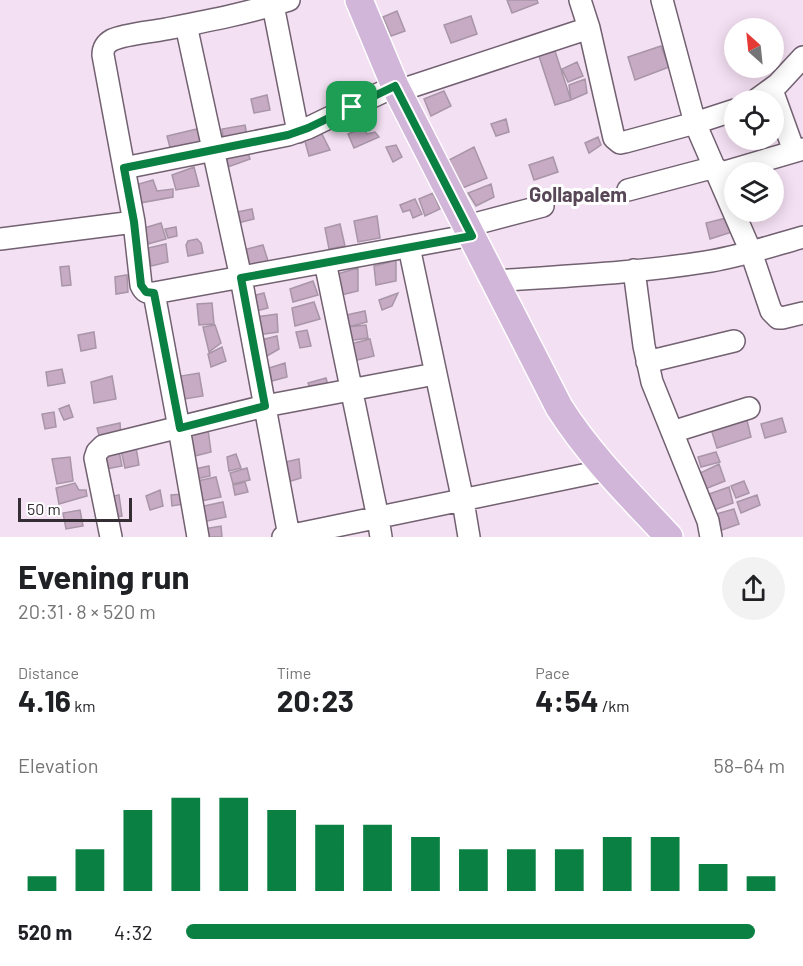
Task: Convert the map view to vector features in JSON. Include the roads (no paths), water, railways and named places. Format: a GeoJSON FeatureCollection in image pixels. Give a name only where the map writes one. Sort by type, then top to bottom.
{"type":"FeatureCollection","features":[{"type":"Feature","properties":{"kind":"main road"},"geometry":{"type":"LineString","coordinates":[[359,0],[397,88],[575,433],[669,537]]}},
{"type":"Feature","properties":{"kind":"street"},"geometry":{"type":"LineString","coordinates":[[580,0],[616,141],[625,142],[724,114]]}},
{"type":"Feature","properties":{"kind":"street"},"geometry":{"type":"LineString","coordinates":[[662,0],[695,123],[752,252],[771,311],[774,316],[783,318],[803,313]]}},
{"type":"Feature","properties":{"kind":"street"},"geometry":{"type":"LineString","coordinates":[[298,132],[281,3],[117,38],[106,44],[103,55],[134,222],[141,285],[146,292],[154,293],[409,247],[469,231],[543,206]]}},
{"type":"Feature","properties":{"kind":"street"},"geometry":{"type":"LineString","coordinates":[[186,25],[241,278],[286,536],[379,528],[463,501],[607,470]]}},
{"type":"Feature","properties":{"kind":"street"},"geometry":{"type":"LineString","coordinates":[[124,168],[298,132],[397,88],[589,28]]}},
{"type":"Feature","properties":{"kind":"street"},"geometry":{"type":"LineString","coordinates":[[769,90],[803,57]]}},
{"type":"Feature","properties":{"kind":"street"},"geometry":{"type":"LineString","coordinates":[[628,190],[799,150],[784,126]]}},
{"type":"Feature","properties":{"kind":"street"},"geometry":{"type":"LineString","coordinates":[[0,239],[134,222]]}},
{"type":"Feature","properties":{"kind":"street"},"geometry":{"type":"LineString","coordinates":[[495,281],[706,262],[803,237]]}},
{"type":"Feature","properties":{"kind":"street"},"geometry":{"type":"LineString","coordinates":[[409,247],[469,537]]}},
{"type":"Feature","properties":{"kind":"street"},"geometry":{"type":"LineString","coordinates":[[325,262],[379,528]]}},
{"type":"Feature","properties":{"kind":"street"},"geometry":{"type":"LineString","coordinates":[[634,270],[644,346],[652,382],[708,521],[711,537]]}},
{"type":"Feature","properties":{"kind":"street"},"geometry":{"type":"LineString","coordinates":[[154,293],[198,537]]}},
{"type":"Feature","properties":{"kind":"street"},"geometry":{"type":"LineString","coordinates":[[647,362],[734,342]]}},
{"type":"Feature","properties":{"kind":"street"},"geometry":{"type":"LineString","coordinates":[[111,537],[95,458],[103,446],[265,406],[435,374]]}},
{"type":"Feature","properties":{"kind":"street"},"geometry":{"type":"LineString","coordinates":[[672,432],[749,408]]}},
{"type":"Feature","properties":{"kind":"district","name":"Gollapalem"},"geometry":{"type":"Point","coordinates":[578,194]}}]}
